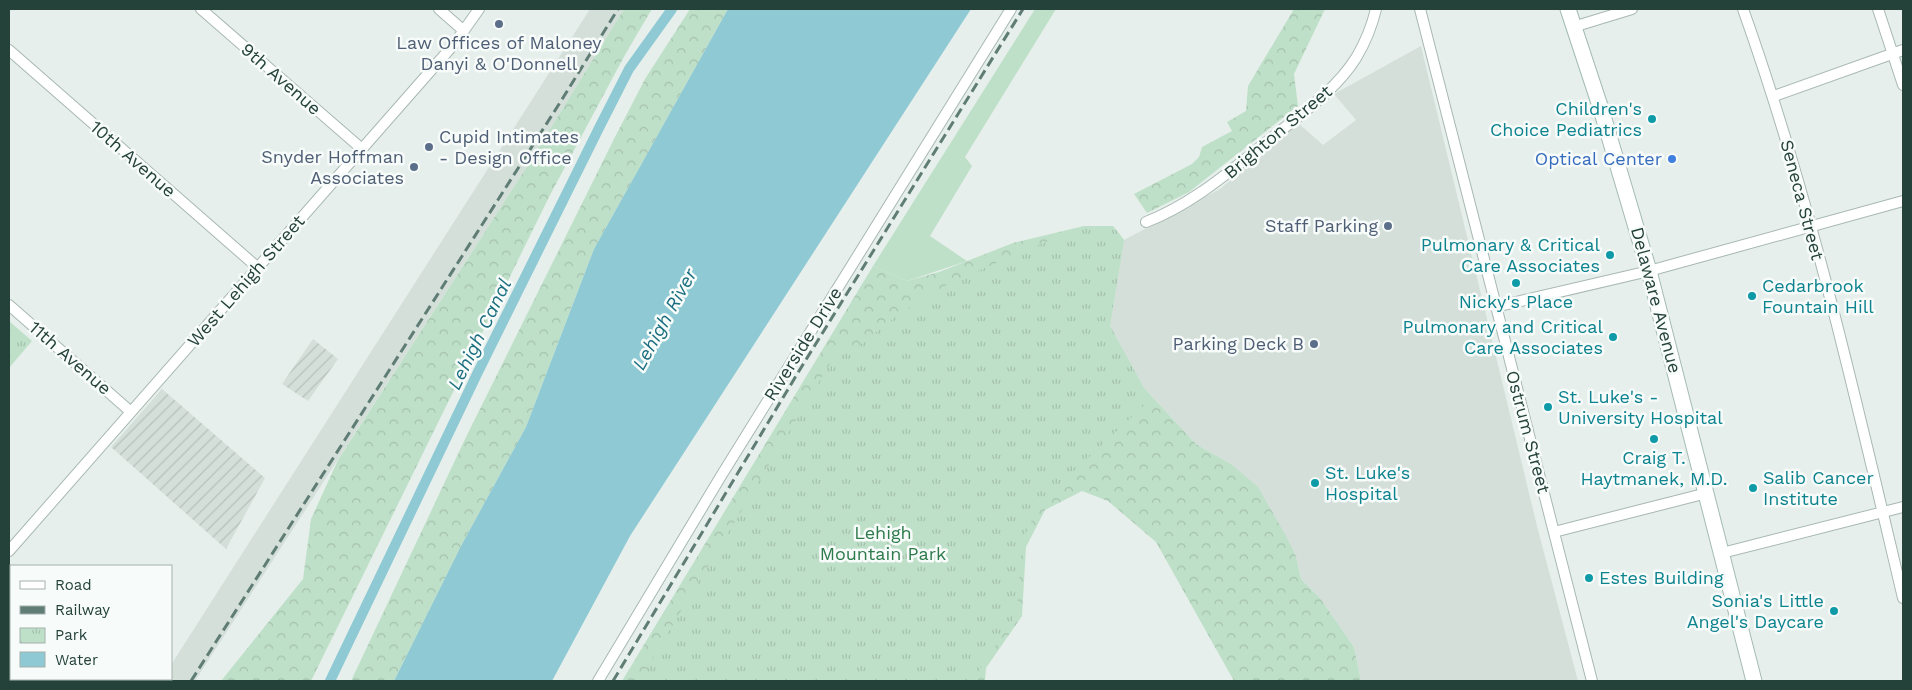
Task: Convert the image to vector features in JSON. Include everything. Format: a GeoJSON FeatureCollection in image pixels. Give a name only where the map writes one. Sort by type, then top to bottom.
{"type":"FeatureCollection","features":[{"type":"Feature","properties":{"kind":"main road","name":"Delaware Avenue"},"geometry":{"type":"LineString","coordinates":[[1568,9],[1614,153],[1648,271],[1707,493],[1754,681]]}},
{"type":"Feature","properties":{"kind":"street","name":"9th Avenue"},"geometry":{"type":"LineString","coordinates":[[201,9],[362,149]]}},
{"type":"Feature","properties":{"kind":"street"},"geometry":{"type":"LineString","coordinates":[[438,9],[464,31]]}},
{"type":"Feature","properties":{"kind":"street","name":"West Lehigh Street"},"geometry":{"type":"LineString","coordinates":[[9,551],[362,149],[464,31],[480,9]]}},
{"type":"Feature","properties":{"kind":"street","name":"Riverside Drive"},"geometry":{"type":"LineString","coordinates":[[598,681],[721,476],[1012,9]]}},
{"type":"Feature","properties":{"kind":"street","name":"Brighton Street"},"geometry":{"type":"LineString","coordinates":[[1146,222],[1189,201],[1216,184],[1318,101],[1355,59],[1369,32],[1376,9]]}},
{"type":"Feature","properties":{"kind":"street","name":"Ostrum Street"},"geometry":{"type":"LineString","coordinates":[[1420,9],[1592,681]]}},
{"type":"Feature","properties":{"kind":"street"},"geometry":{"type":"LineString","coordinates":[[1574,27],[1632,9]]}},
{"type":"Feature","properties":{"kind":"street","name":"Seneca Street"},"geometry":{"type":"LineString","coordinates":[[1743,9],[1774,96],[1810,225],[1903,598]]}},
{"type":"Feature","properties":{"kind":"street"},"geometry":{"type":"LineString","coordinates":[[1878,9],[1898,51],[1903,85]]}},
{"type":"Feature","properties":{"kind":"street","name":"10th Avenue"},"geometry":{"type":"LineString","coordinates":[[9,50],[257,267]]}},
{"type":"Feature","properties":{"kind":"street"},"geometry":{"type":"LineString","coordinates":[[1774,96],[1898,51]]}},
{"type":"Feature","properties":{"kind":"street"},"geometry":{"type":"LineString","coordinates":[[1495,308],[1648,271],[1903,201]]}},
{"type":"Feature","properties":{"kind":"street","name":"11th Avenue"},"geometry":{"type":"LineString","coordinates":[[9,305],[131,412]]}},
{"type":"Feature","properties":{"kind":"street"},"geometry":{"type":"LineString","coordinates":[[1554,532],[1707,493]]}},
{"type":"Feature","properties":{"kind":"street"},"geometry":{"type":"LineString","coordinates":[[1722,553],[1903,507]]}},
{"type":"Feature","properties":{"kind":"shaded area"},"geometry":{"type":"Polygon","coordinates":[[[590,9],[624,9],[526,168],[195,681],[161,681],[172,680],[172,663],[590,9]]]}},
{"type":"Feature","properties":{"kind":"shaded area"},"geometry":{"type":"Polygon","coordinates":[[[1421,46],[1537,526],[1578,681],[1361,681],[1354,647],[1320,598],[1301,579],[1296,556],[1273,514],[1231,464],[1196,444],[1144,388],[1110,326],[1124,240],[1220,189],[1298,123],[1323,145],[1356,120],[1334,94],[1421,46]]]}},
{"type":"Feature","properties":{"kind":"shaded area"},"geometry":{"type":"Polygon","coordinates":[[[313,339],[338,359],[308,401],[282,384],[313,339]]]}},
{"type":"Feature","properties":{"kind":"shaded area"},"geometry":{"type":"Polygon","coordinates":[[[162,389],[265,478],[226,549],[111,447],[162,389]]]}},
{"type":"Feature","properties":{"kind":"green space"},"geometry":{"type":"Polygon","coordinates":[[[624,9],[652,9],[626,53],[550,195],[311,681],[221,681],[303,579],[311,519],[338,460],[526,168],[624,9]]]}},
{"type":"Feature","properties":{"kind":"green space"},"geometry":{"type":"Polygon","coordinates":[[[690,9],[728,9],[594,249],[526,427],[461,546],[394,681],[351,681],[466,437],[615,137],[645,79],[690,9]]]}},
{"type":"Feature","properties":{"kind":"green space"},"geometry":{"type":"Polygon","coordinates":[[[1035,9],[1056,9],[965,157],[972,166],[930,236],[967,261],[907,281],[873,266],[1035,9]]]}},
{"type":"Feature","properties":{"kind":"green space"},"geometry":{"type":"Polygon","coordinates":[[[1294,9],[1325,9],[1294,74],[1298,106],[1189,192],[1147,213],[1134,194],[1192,164],[1199,157],[1202,147],[1232,131],[1227,122],[1246,111],[1248,86],[1294,9]]]}},
{"type":"Feature","properties":{"kind":"green space","name":"Lehigh Mountain Park"},"geometry":{"type":"Polygon","coordinates":[[[1084,226],[1113,226],[1124,240],[1110,326],[1144,388],[1196,444],[1231,464],[1258,487],[1296,556],[1301,579],[1320,598],[1354,647],[1361,681],[1234,681],[1156,542],[1108,501],[1082,491],[1045,510],[1026,547],[1022,616],[986,668],[985,681],[622,681],[873,266],[907,281],[939,272],[1013,243],[1084,226]]]}},
{"type":"Feature","properties":{"kind":"green space","name":"Lehigh Mountain Park"},"geometry":{"type":"Polygon","coordinates":[[[1084,226],[1113,226],[1124,240],[1110,326],[1144,388],[1152,398],[1040,503],[1022,541],[1017,613],[978,672],[977,681],[639,681],[840,347],[850,353],[899,314],[952,282],[1084,226]]]}},
{"type":"Feature","properties":{"kind":"green space"},"geometry":{"type":"Polygon","coordinates":[[[9,321],[32,341],[9,368],[9,321]]]}},
{"type":"Feature","properties":{"kind":"water","name":"Lehigh River"},"geometry":{"type":"Polygon","coordinates":[[[728,9],[971,9],[630,536],[552,681],[394,681],[461,546],[526,427],[594,249],[728,9]]]}},
{"type":"Feature","properties":{"kind":"waterway","name":"Lehigh Canal"},"geometry":{"type":"LineString","coordinates":[[330,681],[477,374],[629,69],[672,9]]}},
{"type":"Feature","properties":{"kind":"railway"},"geometry":{"type":"LineString","coordinates":[[191,681],[618,9]]}},
{"type":"Feature","properties":{"kind":"railway"},"geometry":{"type":"LineString","coordinates":[[613,681],[799,371],[1023,9]]}},
{"type":"Feature","properties":{"kind":"place","name":"Law Offices of Maloney Danyi & O'Donnell"},"geometry":{"type":"Point","coordinates":[499,24]}},
{"type":"Feature","properties":{"kind":"place","name":"Children's Choice Pediatrics"},"geometry":{"type":"Point","coordinates":[1652,119]}},
{"type":"Feature","properties":{"kind":"place","name":"Cupid Intimates - Design Office"},"geometry":{"type":"Point","coordinates":[429,147]}},
{"type":"Feature","properties":{"kind":"place","name":"Optical Center"},"geometry":{"type":"Point","coordinates":[1672,159]}},
{"type":"Feature","properties":{"kind":"place","name":"Snyder Hoffman Associates"},"geometry":{"type":"Point","coordinates":[414,167]}},
{"type":"Feature","properties":{"kind":"place","name":"Staff Parking"},"geometry":{"type":"Point","coordinates":[1388,226]}},
{"type":"Feature","properties":{"kind":"place","name":"Pulmonary & Critical Care Associates"},"geometry":{"type":"Point","coordinates":[1610,255]}},
{"type":"Feature","properties":{"kind":"place","name":"Nicky's Place"},"geometry":{"type":"Point","coordinates":[1516,283]}},
{"type":"Feature","properties":{"kind":"place","name":"Cedarbrook Fountain Hill"},"geometry":{"type":"Point","coordinates":[1752,296]}},
{"type":"Feature","properties":{"kind":"place","name":"Pulmonary and Critical Care Associates"},"geometry":{"type":"Point","coordinates":[1613,337]}},
{"type":"Feature","properties":{"kind":"place","name":"Parking Deck B"},"geometry":{"type":"Point","coordinates":[1314,344]}},
{"type":"Feature","properties":{"kind":"place","name":"St. Luke's - University Hospital"},"geometry":{"type":"Point","coordinates":[1548,407]}},
{"type":"Feature","properties":{"kind":"place","name":"Craig T. Haytmanek, M.D."},"geometry":{"type":"Point","coordinates":[1654,439]}},
{"type":"Feature","properties":{"kind":"place","name":"St. Luke's Hospital"},"geometry":{"type":"Point","coordinates":[1315,483]}},
{"type":"Feature","properties":{"kind":"place","name":"Salib Cancer Institute"},"geometry":{"type":"Point","coordinates":[1753,488]}},
{"type":"Feature","properties":{"kind":"place","name":"Estes Building"},"geometry":{"type":"Point","coordinates":[1589,578]}},
{"type":"Feature","properties":{"kind":"place","name":"Sonia's Little Angel's Daycare"},"geometry":{"type":"Point","coordinates":[1834,611]}}]}
